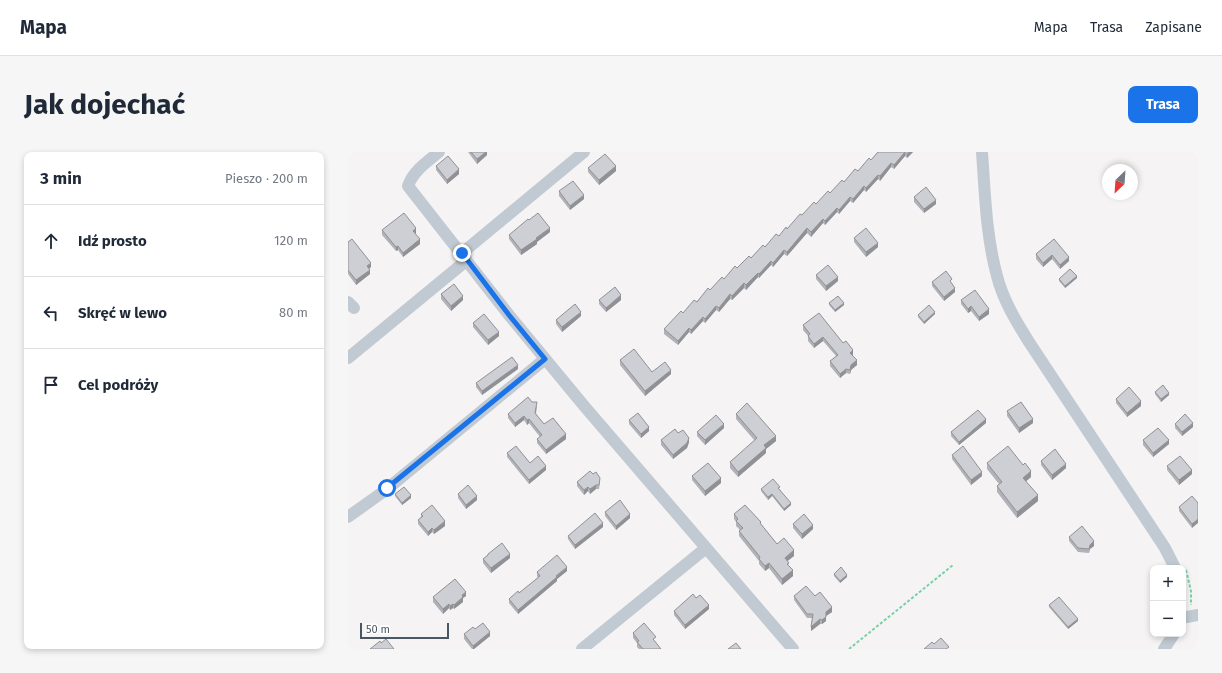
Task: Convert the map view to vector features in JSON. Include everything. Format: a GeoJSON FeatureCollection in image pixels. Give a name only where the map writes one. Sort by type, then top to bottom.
{"type":"FeatureCollection","features":[{"type":"Feature","properties":{"kind":"street"},"geometry":{"type":"LineString","coordinates":[[439,152],[416,171],[408,186],[545,359],[646,480],[793,649]]}},
{"type":"Feature","properties":{"kind":"street"},"geometry":{"type":"LineString","coordinates":[[348,358],[461,265],[464,256],[584,152]]}},
{"type":"Feature","properties":{"kind":"street"},"geometry":{"type":"LineString","coordinates":[[982,152],[990,246],[997,277],[1010,310],[1028,342],[1165,548],[1174,565]]}},
{"type":"Feature","properties":{"kind":"street"},"geometry":{"type":"LineString","coordinates":[[348,517],[387,488],[545,359]]}},
{"type":"Feature","properties":{"kind":"street"},"geometry":{"type":"LineString","coordinates":[[582,649],[706,548]]}},
{"type":"Feature","properties":{"kind":"street"},"geometry":{"type":"LineString","coordinates":[[1186,617],[1198,615]]}},
{"type":"Feature","properties":{"kind":"street"},"geometry":{"type":"LineString","coordinates":[[1164,649],[1172,637]]}},
{"type":"Feature","properties":{"kind":"path"},"geometry":{"type":"LineString","coordinates":[[849,649],[953,565]]}},
{"type":"Feature","properties":{"kind":"building"},"geometry":{"type":"Polygon","coordinates":[[[471,152],[486,152],[477,159],[471,152]]]}},
{"type":"Feature","properties":{"kind":"building"},"geometry":{"type":"Polygon","coordinates":[[[878,152],[905,152],[894,165],[891,163],[880,176],[878,175],[866,188],[864,186],[853,199],[850,197],[839,210],[837,208],[825,221],[823,219],[811,232],[807,228],[787,252],[784,250],[773,263],[771,261],[746,285],[744,283],[732,296],[730,294],[719,308],[716,306],[705,319],[703,317],[691,330],[689,328],[678,341],[664,329],[681,311],[683,313],[694,300],[697,302],[708,288],[710,290],[722,277],[724,279],[735,266],[737,268],[749,256],[751,258],[763,245],[765,247],[776,234],[779,236],[786,227],[787,229],[800,214],[802,215],[814,202],[816,204],[828,191],[830,193],[842,180],[844,182],[855,169],[858,171],[869,158],[871,160],[878,152]]]}},
{"type":"Feature","properties":{"kind":"building"},"geometry":{"type":"Polygon","coordinates":[[[605,154],[616,166],[599,180],[588,168],[605,154]]]}},
{"type":"Feature","properties":{"kind":"building"},"geometry":{"type":"Polygon","coordinates":[[[448,156],[459,169],[447,180],[436,166],[448,156]]]}},
{"type":"Feature","properties":{"kind":"building"},"geometry":{"type":"Polygon","coordinates":[[[573,181],[584,195],[570,206],[559,191],[573,181]]]}},
{"type":"Feature","properties":{"kind":"building"},"geometry":{"type":"Polygon","coordinates":[[[926,187],[936,200],[924,209],[914,197],[926,187]]]}},
{"type":"Feature","properties":{"kind":"building"},"geometry":{"type":"Polygon","coordinates":[[[404,213],[416,228],[413,231],[420,239],[403,253],[382,230],[404,213]]]}},
{"type":"Feature","properties":{"kind":"building"},"geometry":{"type":"Polygon","coordinates":[[[538,213],[550,228],[521,250],[509,235],[528,219],[529,220],[538,213]]]}},
{"type":"Feature","properties":{"kind":"building"},"geometry":{"type":"Polygon","coordinates":[[[866,228],[878,243],[866,252],[854,238],[866,228]]]}},
{"type":"Feature","properties":{"kind":"building"},"geometry":{"type":"Polygon","coordinates":[[[352,239],[371,263],[367,266],[370,270],[356,280],[348,270],[348,242],[352,239]]]}},
{"type":"Feature","properties":{"kind":"building"},"geometry":{"type":"Polygon","coordinates":[[[1054,239],[1069,257],[1060,265],[1052,255],[1043,263],[1036,254],[1054,239]]]}},
{"type":"Feature","properties":{"kind":"building"},"geometry":{"type":"Polygon","coordinates":[[[828,265],[838,277],[826,286],[816,275],[828,265]]]}},
{"type":"Feature","properties":{"kind":"building"},"geometry":{"type":"Polygon","coordinates":[[[1070,269],[1077,276],[1065,286],[1059,279],[1070,269]]]}},
{"type":"Feature","properties":{"kind":"building"},"geometry":{"type":"Polygon","coordinates":[[[946,271],[952,279],[950,281],[955,288],[944,297],[932,282],[946,271]]]}},
{"type":"Feature","properties":{"kind":"building"},"geometry":{"type":"Polygon","coordinates":[[[454,284],[463,296],[451,306],[441,294],[454,284]]]}},
{"type":"Feature","properties":{"kind":"building"},"geometry":{"type":"Polygon","coordinates":[[[615,287],[621,295],[606,308],[599,300],[615,287]]]}},
{"type":"Feature","properties":{"kind":"building"},"geometry":{"type":"Polygon","coordinates":[[[975,290],[989,309],[979,317],[971,306],[968,309],[961,300],[975,290]]]}},
{"type":"Feature","properties":{"kind":"building"},"geometry":{"type":"Polygon","coordinates":[[[838,296],[844,303],[835,310],[829,303],[838,296]]]}},
{"type":"Feature","properties":{"kind":"building"},"geometry":{"type":"Polygon","coordinates":[[[575,304],[581,312],[562,327],[556,320],[575,304]]]}},
{"type":"Feature","properties":{"kind":"building"},"geometry":{"type":"Polygon","coordinates":[[[929,305],[935,312],[924,322],[918,315],[929,305]]]}},
{"type":"Feature","properties":{"kind":"building"},"geometry":{"type":"Polygon","coordinates":[[[819,313],[843,343],[846,341],[853,350],[850,353],[857,360],[851,365],[850,370],[846,369],[840,374],[830,361],[838,355],[823,337],[814,344],[808,336],[810,334],[803,325],[819,313]]]}},
{"type":"Feature","properties":{"kind":"building"},"geometry":{"type":"Polygon","coordinates":[[[484,314],[499,332],[488,340],[473,323],[484,314]]]}},
{"type":"Feature","properties":{"kind":"building"},"geometry":{"type":"Polygon","coordinates":[[[634,349],[652,372],[665,362],[671,370],[645,391],[620,360],[634,349]]]}},
{"type":"Feature","properties":{"kind":"building"},"geometry":{"type":"Polygon","coordinates":[[[512,357],[518,365],[482,391],[476,383],[512,357]]]}},
{"type":"Feature","properties":{"kind":"building"},"geometry":{"type":"Polygon","coordinates":[[[1163,385],[1169,393],[1161,399],[1155,392],[1163,385]]]}},
{"type":"Feature","properties":{"kind":"building"},"geometry":{"type":"Polygon","coordinates":[[[1129,387],[1141,401],[1127,413],[1116,399],[1129,387]]]}},
{"type":"Feature","properties":{"kind":"building"},"geometry":{"type":"Polygon","coordinates":[[[528,397],[532,402],[537,402],[535,413],[544,424],[553,418],[566,434],[546,450],[537,439],[542,435],[529,419],[527,420],[524,416],[515,423],[508,414],[528,397]]]}},
{"type":"Feature","properties":{"kind":"building"},"geometry":{"type":"Polygon","coordinates":[[[1021,402],[1033,419],[1019,428],[1007,411],[1021,402]]]}},
{"type":"Feature","properties":{"kind":"building"},"geometry":{"type":"Polygon","coordinates":[[[747,403],[776,436],[764,445],[766,448],[738,472],[730,462],[757,438],[736,414],[747,403]]]}},
{"type":"Feature","properties":{"kind":"building"},"geometry":{"type":"Polygon","coordinates":[[[978,410],[986,419],[959,442],[951,432],[978,410]]]}},
{"type":"Feature","properties":{"kind":"building"},"geometry":{"type":"Polygon","coordinates":[[[638,413],[649,427],[641,434],[629,420],[638,413]]]}},
{"type":"Feature","properties":{"kind":"building"},"geometry":{"type":"Polygon","coordinates":[[[1185,414],[1193,423],[1182,432],[1175,424],[1185,414]]]}},
{"type":"Feature","properties":{"kind":"building"},"geometry":{"type":"Polygon","coordinates":[[[716,415],[724,424],[705,440],[697,432],[716,415]]]}},
{"type":"Feature","properties":{"kind":"building"},"geometry":{"type":"Polygon","coordinates":[[[1158,428],[1169,440],[1153,453],[1143,440],[1158,428]]]}},
{"type":"Feature","properties":{"kind":"building"},"geometry":{"type":"Polygon","coordinates":[[[675,429],[678,433],[683,430],[689,438],[687,443],[673,455],[661,440],[675,429]]]}},
{"type":"Feature","properties":{"kind":"building"},"geometry":{"type":"Polygon","coordinates":[[[516,446],[530,463],[538,456],[546,466],[529,480],[507,453],[516,446]]]}},
{"type":"Feature","properties":{"kind":"building"},"geometry":{"type":"Polygon","coordinates":[[[963,446],[982,472],[971,480],[952,455],[963,446]]]}},
{"type":"Feature","properties":{"kind":"building"},"geometry":{"type":"Polygon","coordinates":[[[1008,446],[1023,465],[1025,463],[1031,471],[1023,478],[1038,495],[1017,512],[997,486],[1002,482],[987,463],[1008,446]]]}},
{"type":"Feature","properties":{"kind":"building"},"geometry":{"type":"Polygon","coordinates":[[[1055,449],[1066,464],[1052,475],[1041,461],[1055,449]]]}},
{"type":"Feature","properties":{"kind":"building"},"geometry":{"type":"Polygon","coordinates":[[[1180,456],[1192,470],[1179,480],[1167,466],[1180,456]]]}},
{"type":"Feature","properties":{"kind":"building"},"geometry":{"type":"Polygon","coordinates":[[[708,463],[721,478],[705,491],[692,476],[708,463]]]}},
{"type":"Feature","properties":{"kind":"building"},"geometry":{"type":"Polygon","coordinates":[[[590,471],[593,474],[596,472],[600,478],[599,485],[596,485],[590,489],[588,487],[584,490],[577,482],[590,471]]]}},
{"type":"Feature","properties":{"kind":"building"},"geometry":{"type":"Polygon","coordinates":[[[773,479],[780,487],[778,488],[791,503],[784,509],[772,494],[768,497],[761,489],[773,479]]]}},
{"type":"Feature","properties":{"kind":"building"},"geometry":{"type":"Polygon","coordinates":[[[468,485],[477,496],[466,505],[458,494],[468,485]]]}},
{"type":"Feature","properties":{"kind":"building"},"geometry":{"type":"Polygon","coordinates":[[[404,487],[411,495],[402,503],[395,494],[404,487]]]}},
{"type":"Feature","properties":{"kind":"building"},"geometry":{"type":"Polygon","coordinates":[[[1192,496],[1198,503],[1198,519],[1192,524],[1179,507],[1192,496]]]}},
{"type":"Feature","properties":{"kind":"building"},"geometry":{"type":"Polygon","coordinates":[[[620,500],[630,514],[616,526],[605,512],[620,500]]]}},
{"type":"Feature","properties":{"kind":"building"},"geometry":{"type":"Polygon","coordinates":[[[432,505],[445,521],[434,530],[432,528],[428,532],[418,520],[423,516],[421,514],[432,505]]]}},
{"type":"Feature","properties":{"kind":"building"},"geometry":{"type":"Polygon","coordinates":[[[745,505],[761,522],[760,523],[777,544],[784,538],[794,550],[785,558],[789,563],[787,564],[793,570],[782,579],[769,563],[765,566],[759,559],[760,557],[739,531],[743,528],[736,521],[738,519],[734,514],[745,505]]]}},
{"type":"Feature","properties":{"kind":"building"},"geometry":{"type":"Polygon","coordinates":[[[595,513],[603,523],[575,545],[568,536],[595,513]]]}},
{"type":"Feature","properties":{"kind":"building"},"geometry":{"type":"Polygon","coordinates":[[[804,514],[813,525],[802,534],[793,524],[804,514]]]}},
{"type":"Feature","properties":{"kind":"building"},"geometry":{"type":"Polygon","coordinates":[[[1082,526],[1094,541],[1090,545],[1089,549],[1078,548],[1069,537],[1082,526]]]}},
{"type":"Feature","properties":{"kind":"building"},"geometry":{"type":"Polygon","coordinates":[[[502,543],[510,554],[491,568],[483,559],[502,543]]]}},
{"type":"Feature","properties":{"kind":"building"},"geometry":{"type":"Polygon","coordinates":[[[557,555],[567,567],[518,610],[509,599],[540,576],[537,572],[557,555]]]}},
{"type":"Feature","properties":{"kind":"building"},"geometry":{"type":"Polygon","coordinates":[[[841,567],[847,575],[840,581],[834,574],[841,567]]]}},
{"type":"Feature","properties":{"kind":"building"},"geometry":{"type":"Polygon","coordinates":[[[455,579],[466,592],[454,605],[453,604],[450,606],[449,604],[443,609],[433,597],[455,579]]]}},
{"type":"Feature","properties":{"kind":"building"},"geometry":{"type":"Polygon","coordinates":[[[806,586],[815,596],[820,592],[832,607],[826,612],[826,617],[822,620],[820,619],[811,627],[813,614],[807,614],[794,596],[806,586]]]}},
{"type":"Feature","properties":{"kind":"building"},"geometry":{"type":"Polygon","coordinates":[[[693,594],[696,598],[700,595],[709,605],[685,625],[674,611],[693,594]]]}},
{"type":"Feature","properties":{"kind":"building"},"geometry":{"type":"Polygon","coordinates":[[[1059,597],[1078,619],[1068,627],[1049,605],[1059,597]]]}},
{"type":"Feature","properties":{"kind":"building"},"geometry":{"type":"Polygon","coordinates":[[[483,623],[490,632],[473,646],[464,634],[473,627],[475,629],[483,623]]]}},
{"type":"Feature","properties":{"kind":"building"},"geometry":{"type":"Polygon","coordinates":[[[644,623],[656,637],[653,639],[661,649],[643,649],[637,642],[639,641],[633,633],[644,623]]]}},
{"type":"Feature","properties":{"kind":"building"},"geometry":{"type":"Polygon","coordinates":[[[941,638],[949,647],[946,649],[924,649],[932,642],[934,644],[941,638]]]}},
{"type":"Feature","properties":{"kind":"building"},"geometry":{"type":"Polygon","coordinates":[[[386,639],[394,649],[370,649],[380,641],[381,643],[386,639]]]}},
{"type":"Feature","properties":{"kind":"building"},"geometry":{"type":"Polygon","coordinates":[[[736,643],[741,649],[728,649],[736,643]]]}},
{"type":"Feature","properties":{"kind":"route"},"geometry":{"type":"LineString","coordinates":[[387,488],[545,359],[509,315],[462,253]]}}]}
